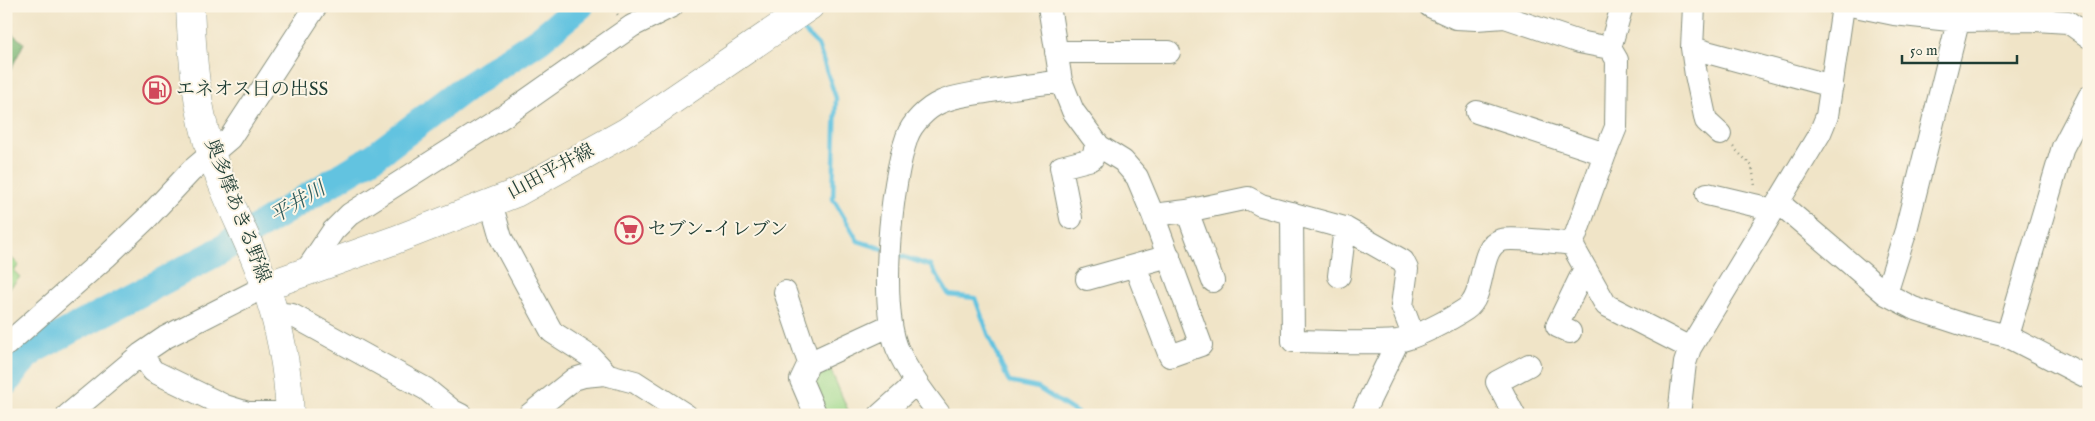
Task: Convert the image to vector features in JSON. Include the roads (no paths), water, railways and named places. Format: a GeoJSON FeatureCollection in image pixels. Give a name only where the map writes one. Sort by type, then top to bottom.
{"type":"FeatureCollection","features":[{"type":"Feature","properties":{"kind":"main road","name":"奥多摩あきる野線"},"geometry":{"type":"LineString","coordinates":[[190,6],[191,48],[198,99],[212,154],[230,203],[263,279],[274,313],[288,380],[290,414]]}},
{"type":"Feature","properties":{"kind":"main road","name":"山田平井線"},"geometry":{"type":"LineString","coordinates":[[263,279],[306,271],[395,240],[516,193],[626,132],[810,6]]}},
{"type":"Feature","properties":{"kind":"street"},"geometry":{"type":"LineString","coordinates":[[6,345],[106,257],[148,217],[191,171],[230,138],[316,6]]}},
{"type":"Feature","properties":{"kind":"street"},"geometry":{"type":"LineString","coordinates":[[306,271],[333,231],[350,214],[504,116],[632,26],[672,6]]}},
{"type":"Feature","properties":{"kind":"street"},"geometry":{"type":"LineString","coordinates":[[1049,6],[1061,81],[1073,111],[1096,143],[1123,161],[1137,177],[1169,256],[1201,345],[1170,356],[1135,266]]}},
{"type":"Feature","properties":{"kind":"street"},"geometry":{"type":"LineString","coordinates":[[1430,6],[1456,18],[1505,17],[1579,42],[1610,48]]}},
{"type":"Feature","properties":{"kind":"street"},"geometry":{"type":"LineString","coordinates":[[1572,245],[1616,128],[1617,60],[1610,48],[1622,6]]}},
{"type":"Feature","properties":{"kind":"street"},"geometry":{"type":"LineString","coordinates":[[1694,6],[1692,48],[1696,75],[1706,120],[1720,134]]}},
{"type":"Feature","properties":{"kind":"street"},"geometry":{"type":"LineString","coordinates":[[1679,415],[1685,363],[1690,348],[1820,133],[1827,116],[1842,6]]}},
{"type":"Feature","properties":{"kind":"street"},"geometry":{"type":"LineString","coordinates":[[1855,6],[1894,14],[1960,14],[2068,22],[2089,37]]}},
{"type":"Feature","properties":{"kind":"street"},"geometry":{"type":"LineString","coordinates":[[1886,294],[1906,230],[1960,14]]}},
{"type":"Feature","properties":{"kind":"street"},"geometry":{"type":"LineString","coordinates":[[1692,48],[1832,86]]}},
{"type":"Feature","properties":{"kind":"street"},"geometry":{"type":"LineString","coordinates":[[1056,52],[1169,52]]}},
{"type":"Feature","properties":{"kind":"street"},"geometry":{"type":"LineString","coordinates":[[940,415],[916,383],[897,347],[891,325],[889,267],[892,209],[907,137],[916,121],[940,102],[965,95],[1061,81]]}},
{"type":"Feature","properties":{"kind":"street"},"geometry":{"type":"LineString","coordinates":[[2008,336],[2063,147],[2089,97]]}},
{"type":"Feature","properties":{"kind":"street"},"geometry":{"type":"LineString","coordinates":[[1477,112],[1605,154]]}},
{"type":"Feature","properties":{"kind":"street"},"geometry":{"type":"LineString","coordinates":[[1071,218],[1061,167],[1092,159],[1096,143]]}},
{"type":"Feature","properties":{"kind":"street"},"geometry":{"type":"LineString","coordinates":[[1707,194],[1774,208],[1886,294],[1912,308],[2008,336],[2089,378]]}},
{"type":"Feature","properties":{"kind":"street"},"geometry":{"type":"LineString","coordinates":[[1153,215],[1187,211],[1248,198],[1261,205],[1345,228],[1403,261],[1407,269],[1402,306],[1406,338],[1362,415]]}},
{"type":"Feature","properties":{"kind":"street"},"geometry":{"type":"LineString","coordinates":[[491,202],[501,238],[552,332],[591,357],[608,375]]}},
{"type":"Feature","properties":{"kind":"street"},"geometry":{"type":"LineString","coordinates":[[1187,211],[1213,281]]}},
{"type":"Feature","properties":{"kind":"street"},"geometry":{"type":"LineString","coordinates":[[1292,213],[1293,341],[1406,338],[1437,325],[1468,308],[1477,294],[1493,244],[1503,239],[1572,245],[1606,304],[1690,348]]}},
{"type":"Feature","properties":{"kind":"street"},"geometry":{"type":"LineString","coordinates":[[1339,276],[1345,228]]}},
{"type":"Feature","properties":{"kind":"street"},"geometry":{"type":"LineString","coordinates":[[1087,279],[1169,256]]}},
{"type":"Feature","properties":{"kind":"street"},"geometry":{"type":"LineString","coordinates":[[1557,326],[1585,268]]}},
{"type":"Feature","properties":{"kind":"street"},"geometry":{"type":"LineString","coordinates":[[68,415],[141,354],[263,279]]}},
{"type":"Feature","properties":{"kind":"street"},"geometry":{"type":"LineString","coordinates":[[785,292],[809,363],[802,380],[816,415]]}},
{"type":"Feature","properties":{"kind":"street"},"geometry":{"type":"LineString","coordinates":[[274,313],[292,315],[426,389],[454,413]]}},
{"type":"Feature","properties":{"kind":"street"},"geometry":{"type":"LineString","coordinates":[[809,363],[891,325]]}},
{"type":"Feature","properties":{"kind":"street"},"geometry":{"type":"LineString","coordinates":[[141,354],[153,371],[224,410],[248,413],[290,414]]}},
{"type":"Feature","properties":{"kind":"street"},"geometry":{"type":"LineString","coordinates":[[1514,415],[1497,382],[1529,365]]}},
{"type":"Feature","properties":{"kind":"street"},"geometry":{"type":"LineString","coordinates":[[529,415],[574,379],[584,376],[608,375],[635,382],[686,415]]}},
{"type":"Feature","properties":{"kind":"street"},"geometry":{"type":"LineString","coordinates":[[880,415],[916,383]]}},
{"type":"Feature","properties":{"kind":"waterway","name":"平井川"},"geometry":{"type":"LineString","coordinates":[[6,382],[33,350],[214,254],[375,156],[461,91],[539,40],[580,6]]}},
{"type":"Feature","properties":{"kind":"waterway"},"geometry":{"type":"LineString","coordinates":[[779,6],[786,13]]}},
{"type":"Feature","properties":{"kind":"waterway"},"geometry":{"type":"LineString","coordinates":[[798,25],[818,45],[836,98],[833,199],[858,241],[883,249]]}},
{"type":"Feature","properties":{"kind":"waterway"},"geometry":{"type":"LineString","coordinates":[[895,254],[931,266],[949,295],[975,298],[1009,382],[1038,388],[1080,415]]}},
{"type":"Feature","properties":{"kind":"place","name":"エネオス日の出SS"},"geometry":{"type":"Point","coordinates":[157,90]}},
{"type":"Feature","properties":{"kind":"place","name":"セブン-イレブン"},"geometry":{"type":"Point","coordinates":[629,230]}}]}
